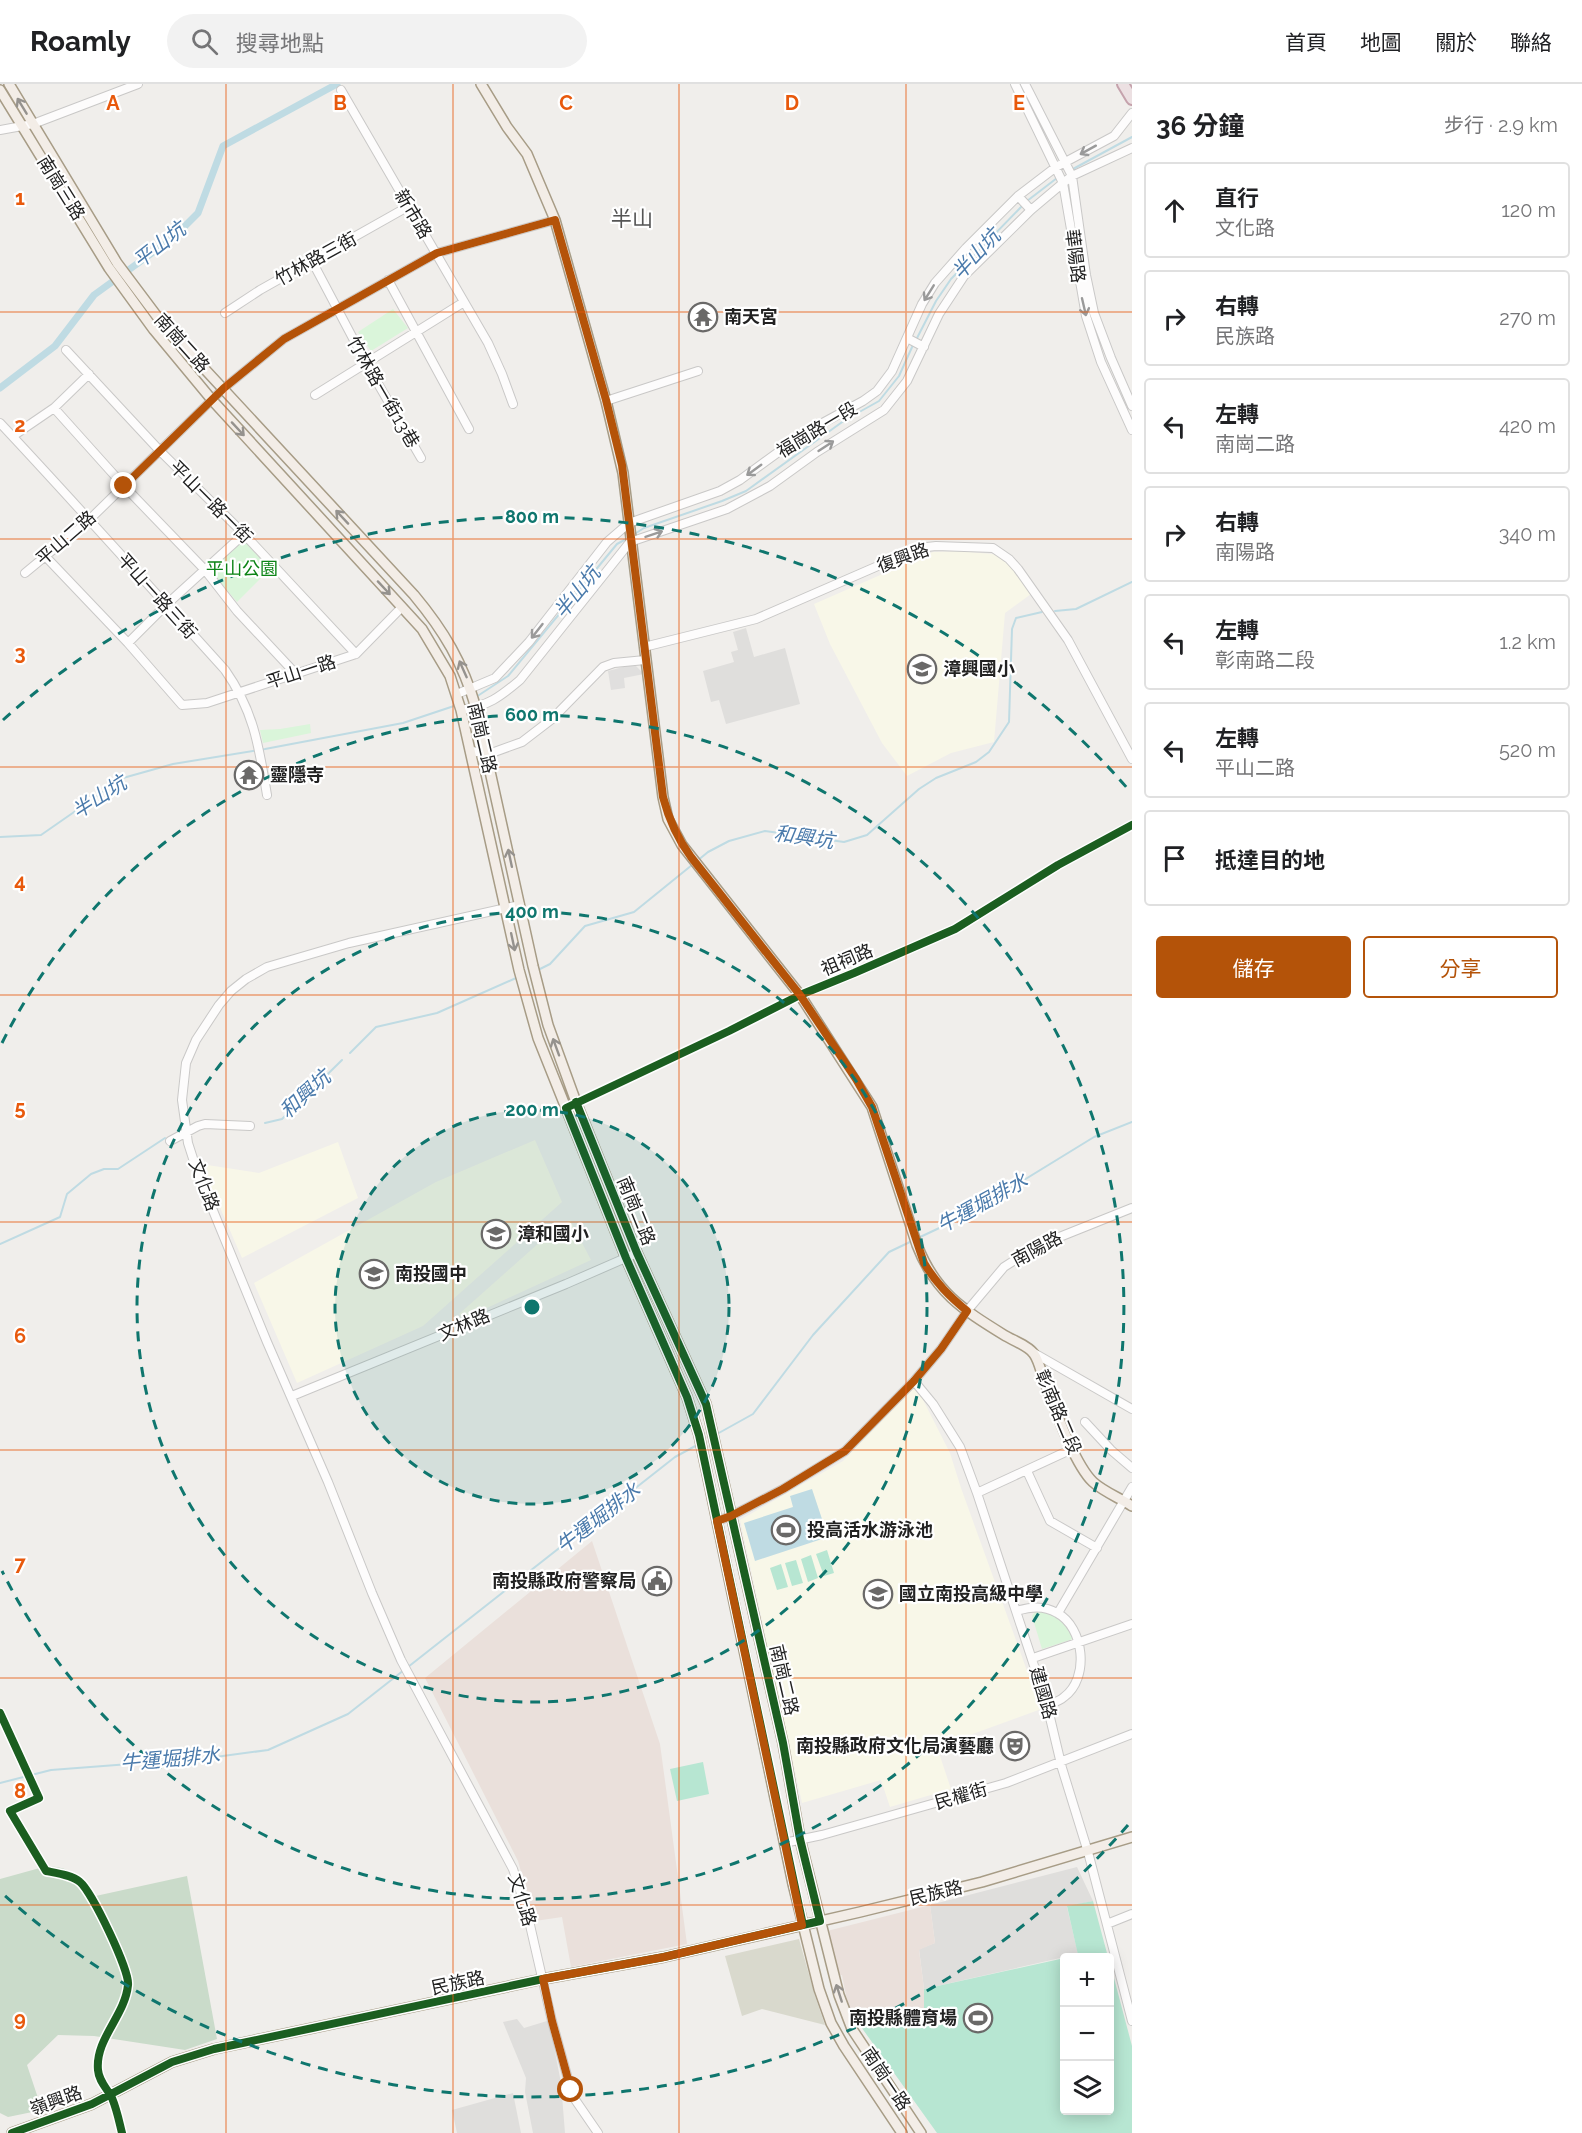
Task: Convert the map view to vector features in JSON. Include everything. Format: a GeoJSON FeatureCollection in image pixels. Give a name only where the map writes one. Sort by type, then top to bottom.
{"type":"FeatureCollection","features":[{"type":"Feature","properties":{"kind":"highway"},"geometry":{"type":"LineString","coordinates":[[1123,84],[1132,99]]}},
{"type":"Feature","properties":{"kind":"main road","name":"南崗三路"},"geometry":{"type":"LineString","coordinates":[[9,84],[113,266],[125,283]]}},
{"type":"Feature","properties":{"kind":"main road","name":"彰南路二段"},"geometry":{"type":"LineString","coordinates":[[481,84],[507,127],[527,154],[555,220],[606,400],[622,465],[645,660],[668,819],[695,863],[800,995],[856,1079],[872,1107],[916,1241],[924,1263],[935,1281],[967,1311],[1034,1353],[1072,1449],[1093,1482],[1128,1503]]}},
{"type":"Feature","properties":{"kind":"main road","name":"南崗三路"},"geometry":{"type":"LineString","coordinates":[[0,90],[95,234]]}},
{"type":"Feature","properties":{"kind":"main road","name":"南崗二路"},"geometry":{"type":"LineString","coordinates":[[125,283],[414,595],[452,646],[476,708],[548,1024],[576,1102],[636,1253],[699,1384],[713,1429],[783,1743],[800,1839],[820,1921]]}},
{"type":"Feature","properties":{"kind":"main road","name":"南崗二路"},"geometry":{"type":"LineString","coordinates":[[125,283],[154,330],[212,400],[422,629],[450,676],[461,710],[519,970],[537,1038],[626,1258],[687,1397],[699,1435],[802,1925]]}},
{"type":"Feature","properties":{"kind":"main road","name":"民族路"},"geometry":{"type":"LineString","coordinates":[[110,2094],[172,2062],[214,2049],[543,1979],[664,1957],[820,1921],[982,1882],[1132,1837]]}},
{"type":"Feature","properties":{"kind":"main road","name":"南崗一路"},"geometry":{"type":"LineString","coordinates":[[820,1921],[839,1995],[852,2028],[921,2133]]}},
{"type":"Feature","properties":{"kind":"main road","name":"南崗一路"},"geometry":{"type":"LineString","coordinates":[[802,1925],[819,1989],[831,2023],[902,2133]]}},
{"type":"Feature","properties":{"kind":"main road","name":"嶺興路"},"geometry":{"type":"LineString","coordinates":[[12,2133],[74,2111],[110,2094]]}},
{"type":"Feature","properties":{"kind":"street"},"geometry":{"type":"LineString","coordinates":[[0,130],[33,124],[138,84]]}},
{"type":"Feature","properties":{"kind":"street","name":"華陽路"},"geometry":{"type":"LineString","coordinates":[[1015,84],[1063,183],[1080,293],[1086,316],[1101,362],[1132,430]]}},
{"type":"Feature","properties":{"kind":"street","name":"華陽路"},"geometry":{"type":"LineString","coordinates":[[1025,84],[1072,176],[1086,275],[1094,313],[1110,358],[1132,406]]}},
{"type":"Feature","properties":{"kind":"street","name":"新市路"},"geometry":{"type":"LineString","coordinates":[[341,90],[488,343],[513,404]]}},
{"type":"Feature","properties":{"kind":"street","name":"福崗路一段"},"geometry":{"type":"LineString","coordinates":[[457,694],[495,678],[529,642],[607,542],[740,480],[806,432],[877,391],[892,371],[922,304],[935,283],[966,248],[1018,196],[1056,167],[1114,136],[1132,113]]}},
{"type":"Feature","properties":{"kind":"street","name":"福崗路一段"},"geometry":{"type":"LineString","coordinates":[[629,533],[727,509],[770,486],[817,452],[884,410],[907,381],[939,314],[964,276],[1031,210],[1072,176],[1132,148]]}},
{"type":"Feature","properties":{"kind":"street"},"geometry":{"type":"LineString","coordinates":[[1018,196],[1031,210]]}},
{"type":"Feature","properties":{"kind":"street","name":"竹林路三街"},"geometry":{"type":"LineString","coordinates":[[225,313],[260,290],[409,207]]}},
{"type":"Feature","properties":{"kind":"street","name":"平山二路"},"geometry":{"type":"LineString","coordinates":[[25,573],[88,521],[224,388],[284,339],[437,253],[555,220]]}},
{"type":"Feature","properties":{"kind":"street","name":"竹林路一街13巷"},"geometry":{"type":"LineString","coordinates":[[312,261],[366,363],[421,459]]}},
{"type":"Feature","properties":{"kind":"street"},"geometry":{"type":"LineString","coordinates":[[388,280],[469,429]]}},
{"type":"Feature","properties":{"kind":"street"},"geometry":{"type":"LineString","coordinates":[[315,395],[464,302]]}},
{"type":"Feature","properties":{"kind":"street"},"geometry":{"type":"LineString","coordinates":[[908,338],[924,347]]}},
{"type":"Feature","properties":{"kind":"street","name":"平山一路一街"},"geometry":{"type":"LineString","coordinates":[[66,350],[356,654]]}},
{"type":"Feature","properties":{"kind":"street"},"geometry":{"type":"LineString","coordinates":[[606,400],[698,371]]}},
{"type":"Feature","properties":{"kind":"street"},"geometry":{"type":"LineString","coordinates":[[13,436],[54,408],[89,374]]}},
{"type":"Feature","properties":{"kind":"street"},"geometry":{"type":"LineString","coordinates":[[54,408],[124,486],[205,570],[237,611],[295,673]]}},
{"type":"Feature","properties":{"kind":"street","name":"平山一路三街"},"geometry":{"type":"LineString","coordinates":[[0,423],[225,670],[240,691],[250,717],[267,795]]}},
{"type":"Feature","properties":{"kind":"street"},"geometry":{"type":"LineString","coordinates":[[461,710],[476,708],[501,696],[519,680],[629,533]]}},
{"type":"Feature","properties":{"kind":"street"},"geometry":{"type":"LineString","coordinates":[[46,557],[128,643],[244,534]]}},
{"type":"Feature","properties":{"kind":"street","name":"復興路"},"geometry":{"type":"LineString","coordinates":[[644,647],[756,619],[927,548],[936,546],[993,548],[1009,559],[1018,569],[1068,640],[1132,759]]}},
{"type":"Feature","properties":{"kind":"street","name":"平山一路"},"geometry":{"type":"LineString","coordinates":[[128,643],[182,705],[207,703],[356,654],[402,607]]}},
{"type":"Feature","properties":{"kind":"street"},"geometry":{"type":"LineString","coordinates":[[470,750],[486,755],[522,742],[542,729],[603,667],[614,663],[645,660]]}},
{"type":"Feature","properties":{"kind":"street","name":"祖祠路"},"geometry":{"type":"LineString","coordinates":[[566,1108],[800,995],[854,974],[955,928],[1058,865],[1132,825]]}},
{"type":"Feature","properties":{"kind":"street","name":"文化路"},"geometry":{"type":"LineString","coordinates":[[520,905],[349,943],[267,967],[246,979],[219,1005],[190,1053],[183,1075],[182,1100],[187,1133],[198,1174],[328,1482],[372,1593],[401,1660],[513,1869],[527,1912],[552,2021],[571,2090],[598,2133]]}},
{"type":"Feature","properties":{"kind":"street"},"geometry":{"type":"LineString","coordinates":[[170,1141],[205,1124],[250,1126]]}},
{"type":"Feature","properties":{"kind":"street","name":"南陽路"},"geometry":{"type":"LineString","coordinates":[[717,1521],[783,1489],[845,1451],[914,1381],[1004,1267],[1037,1246],[1132,1208]]}},
{"type":"Feature","properties":{"kind":"street","name":"文林路"},"geometry":{"type":"LineString","coordinates":[[292,1396],[636,1253]]}},
{"type":"Feature","properties":{"kind":"street"},"geometry":{"type":"LineString","coordinates":[[1034,1353],[1132,1409]]}},
{"type":"Feature","properties":{"kind":"street","name":"建國路"},"geometry":{"type":"LineString","coordinates":[[914,1381],[933,1404],[960,1447],[977,1493],[1047,1705],[1060,1761],[1088,1852],[1132,2022]]}},
{"type":"Feature","properties":{"kind":"street"},"geometry":{"type":"LineString","coordinates":[[1085,1422],[1111,1450],[1132,1468]]}},
{"type":"Feature","properties":{"kind":"street"},"geometry":{"type":"LineString","coordinates":[[977,1493],[1072,1449]]}},
{"type":"Feature","properties":{"kind":"street"},"geometry":{"type":"LineString","coordinates":[[1027,1471],[1050,1521],[1097,1548]]}},
{"type":"Feature","properties":{"kind":"street"},"geometry":{"type":"LineString","coordinates":[[1058,1613],[1097,1548],[1128,1503],[1132,1487]]}},
{"type":"Feature","properties":{"kind":"street"},"geometry":{"type":"LineString","coordinates":[[1016,1611],[1037,1607],[1058,1613],[1067,1620],[1077,1642],[1081,1660],[1076,1682],[1065,1697],[1047,1705]]}},
{"type":"Feature","properties":{"kind":"street"},"geometry":{"type":"LineString","coordinates":[[1033,1658],[1132,1624]]}},
{"type":"Feature","properties":{"kind":"street","name":"民權街"},"geometry":{"type":"LineString","coordinates":[[784,1843],[822,1835],[996,1786],[1132,1734]]}},
{"type":"Feature","properties":{"kind":"street"},"geometry":{"type":"LineString","coordinates":[[1107,1924],[1132,1914]]}},
{"type":"Feature","properties":{"kind":"shaded area","name":"漳興國小"},"geometry":{"type":"Polygon","coordinates":[[[960,551],[1001,555],[1016,571],[1031,594],[1005,613],[994,742],[951,753],[907,776],[882,743],[830,644],[814,604],[933,552],[960,551]]]}},
{"type":"Feature","properties":{"kind":"shaded area"},"geometry":{"type":"Polygon","coordinates":[[[746,628],[754,657],[785,648],[800,704],[726,724],[719,700],[711,702],[703,671],[734,662],[731,652],[738,650],[733,632],[746,628]]]}},
{"type":"Feature","properties":{"kind":"shaded area"},"geometry":{"type":"Polygon","coordinates":[[[634,664],[644,674],[624,678],[625,688],[611,690],[608,671],[634,664]]]}},
{"type":"Feature","properties":{"kind":"shaded area","name":"南投國中"},"geometry":{"type":"Polygon","coordinates":[[[535,1140],[562,1202],[423,1326],[297,1383],[254,1283],[436,1182],[535,1140]]]}},
{"type":"Feature","properties":{"kind":"shaded area"},"geometry":{"type":"Polygon","coordinates":[[[338,1142],[358,1198],[242,1258],[201,1164],[259,1173],[338,1142]]]}},
{"type":"Feature","properties":{"kind":"shaded area","name":"漳和國小"},"geometry":{"type":"Polygon","coordinates":[[[570,1220],[591,1260],[463,1319],[459,1314],[540,1242],[570,1220]]]}},
{"type":"Feature","properties":{"kind":"shaded area","name":"國立南投高級中學"},"geometry":{"type":"Polygon","coordinates":[[[915,1384],[950,1453],[1026,1668],[1044,1708],[937,1747],[951,1789],[890,1807],[881,1780],[802,1803],[740,1520],[843,1461],[915,1384]]]}},
{"type":"Feature","properties":{"kind":"shaded area"},"geometry":{"type":"Polygon","coordinates":[[[592,1541],[660,1744],[687,1944],[571,1967],[562,1917],[535,1921],[518,1861],[425,1678],[592,1541]]]}},
{"type":"Feature","properties":{"kind":"shaded area"},"geometry":{"type":"Polygon","coordinates":[[[1077,1867],[1093,1901],[1067,1907],[1078,1953],[1060,1953],[1060,1958],[924,1989],[919,1949],[935,1943],[930,1905],[1077,1867]]]}},
{"type":"Feature","properties":{"kind":"shaded area"},"geometry":{"type":"Polygon","coordinates":[[[930,1905],[935,1943],[919,1950],[924,1989],[924,2012],[859,2024],[850,2016],[842,1975],[835,1976],[827,1931],[930,1905]]]}},
{"type":"Feature","properties":{"kind":"shaded area"},"geometry":{"type":"Polygon","coordinates":[[[799,1939],[825,2025],[762,2009],[742,2016],[725,1956],[799,1939]]]}},
{"type":"Feature","properties":{"kind":"shaded area"},"geometry":{"type":"Polygon","coordinates":[[[517,2019],[524,2028],[547,2021],[550,2026],[561,2083],[565,2133],[533,2133],[525,2092],[526,2078],[503,2022],[517,2019]]]}},
{"type":"Feature","properties":{"kind":"shaded area"},"geometry":{"type":"Polygon","coordinates":[[[513,2093],[521,2133],[457,2133],[452,2110],[513,2093]]]}},
{"type":"Feature","properties":{"kind":"green space"},"geometry":{"type":"Polygon","coordinates":[[[393,309],[408,328],[371,351],[358,332],[393,309]]]}},
{"type":"Feature","properties":{"kind":"green space","name":"平山公園"},"geometry":{"type":"Polygon","coordinates":[[[243,540],[270,569],[237,602],[210,570],[243,540]]]}},
{"type":"Feature","properties":{"kind":"green space"},"geometry":{"type":"Polygon","coordinates":[[[310,724],[311,733],[263,743],[260,730],[310,724]]]}},
{"type":"Feature","properties":{"kind":"green space"},"geometry":{"type":"Polygon","coordinates":[[[827,1550],[834,1573],[824,1576],[816,1554],[827,1550]]]}},
{"type":"Feature","properties":{"kind":"green space"},"geometry":{"type":"Polygon","coordinates":[[[811,1555],[818,1578],[808,1582],[801,1559],[811,1555]]]}},
{"type":"Feature","properties":{"kind":"green space"},"geometry":{"type":"Polygon","coordinates":[[[796,1560],[803,1583],[792,1586],[785,1563],[796,1560]]]}},
{"type":"Feature","properties":{"kind":"green space"},"geometry":{"type":"Polygon","coordinates":[[[781,1564],[788,1587],[777,1590],[770,1568],[781,1564]]]}},
{"type":"Feature","properties":{"kind":"green space"},"geometry":{"type":"Polygon","coordinates":[[[1042,1610],[1062,1620],[1073,1639],[1042,1649],[1032,1616],[1035,1612],[1042,1610]]]}},
{"type":"Feature","properties":{"kind":"green space"},"geometry":{"type":"Polygon","coordinates":[[[703,1762],[709,1794],[677,1801],[670,1769],[703,1762]]]}},
{"type":"Feature","properties":{"kind":"green space"},"geometry":{"type":"Polygon","coordinates":[[[47,1866],[74,1874],[91,1897],[187,1876],[217,2039],[185,2050],[94,2036],[58,2035],[27,2065],[42,2110],[8,2117],[0,2113],[0,1879],[47,1866]]]}},
{"type":"Feature","properties":{"kind":"green space"},"geometry":{"type":"Polygon","coordinates":[[[1093,1901],[1107,1953],[1078,1953],[1067,1906],[1093,1901]]]}},
{"type":"Feature","properties":{"kind":"green space","name":"南投縣體育場"},"geometry":{"type":"Polygon","coordinates":[[[1060,1959],[1060,2115],[1114,2115],[1114,1978],[1132,2046],[1132,2133],[937,2133],[859,2024],[924,2012],[924,1989],[1060,1959]]]}},
{"type":"Feature","properties":{"kind":"water","name":"投高活水游泳池"},"geometry":{"type":"Polygon","coordinates":[[[812,1489],[828,1537],[755,1561],[744,1523],[793,1507],[790,1496],[812,1489]]]}},
{"type":"Feature","properties":{"kind":"waterway","name":"平山坑"},"geometry":{"type":"LineString","coordinates":[[0,388],[55,346],[94,295],[174,237],[198,213],[223,146],[337,84]]}},
{"type":"Feature","properties":{"kind":"waterway","name":"半山坑"},"geometry":{"type":"LineString","coordinates":[[1073,169],[1132,137]]}},
{"type":"Feature","properties":{"kind":"waterway","name":"半山坑"},"geometry":{"type":"LineString","coordinates":[[1027,201],[1057,178]]}},
{"type":"Feature","properties":{"kind":"waterway","name":"半山坑"},"geometry":{"type":"LineString","coordinates":[[916,340],[936,301],[951,279],[1023,205]]}},
{"type":"Feature","properties":{"kind":"waterway","name":"半山坑"},"geometry":{"type":"LineString","coordinates":[[633,535],[644,528],[746,491],[845,420],[879,401],[899,376],[913,345]]}},
{"type":"Feature","properties":{"kind":"waterway","name":"半山坑"},"geometry":{"type":"LineString","coordinates":[[476,697],[508,676],[617,544],[628,538]]}},
{"type":"Feature","properties":{"kind":"waterway","name":"和興坑"},"geometry":{"type":"LineString","coordinates":[[1055,611],[1076,609],[1132,582]]}},
{"type":"Feature","properties":{"kind":"waterway","name":"和興坑"},"geometry":{"type":"LineString","coordinates":[[697,861],[708,852],[729,841],[765,831],[844,842],[867,835],[919,789],[936,778],[976,762],[989,752],[1009,722],[1012,629],[1016,618],[1042,612]]}},
{"type":"Feature","properties":{"kind":"waterway","name":"半山坑"},"geometry":{"type":"LineString","coordinates":[[0,837],[41,835],[123,778],[173,764],[403,723],[457,705]]}},
{"type":"Feature","properties":{"kind":"waterway","name":"和興坑"},"geometry":{"type":"LineString","coordinates":[[540,969],[550,964],[585,926],[634,912],[692,865]]}},
{"type":"Feature","properties":{"kind":"waterway","name":"和興坑"},"geometry":{"type":"LineString","coordinates":[[350,1053],[376,1027],[437,1013],[516,978]]}},
{"type":"Feature","properties":{"kind":"waterway","name":"和興坑"},"geometry":{"type":"LineString","coordinates":[[265,1123],[282,1119],[342,1060]]}},
{"type":"Feature","properties":{"kind":"waterway","name":"牛運堀排水"},"geometry":{"type":"LineString","coordinates":[[918,1238],[967,1215],[1094,1137],[1132,1122]]}},
{"type":"Feature","properties":{"kind":"waterway","name":"和興坑"},"geometry":{"type":"LineString","coordinates":[[0,1244],[60,1217],[67,1194],[91,1174],[104,1169],[118,1169],[165,1138]]}},
{"type":"Feature","properties":{"kind":"waterway","name":"牛運堀排水"},"geometry":{"type":"LineString","coordinates":[[717,1434],[753,1414],[813,1335],[889,1252],[912,1241]]}},
{"type":"Feature","properties":{"kind":"waterway","name":"牛運堀排水"},"geometry":{"type":"LineString","coordinates":[[408,1667],[675,1457],[699,1444]]}},
{"type":"Feature","properties":{"kind":"waterway","name":"牛運堀排水"},"geometry":{"type":"LineString","coordinates":[[0,1783],[51,1770],[208,1758],[268,1750],[348,1714],[404,1670]]}},
{"type":"Feature","properties":{"kind":"cycle path"},"geometry":{"type":"LineString","coordinates":[[803,1925],[699,1435],[687,1397],[626,1258],[566,1108],[800,995],[955,929],[1058,865],[1132,825]]}},
{"type":"Feature","properties":{"kind":"cycle path"},"geometry":{"type":"LineString","coordinates":[[12,2133],[92,2104],[172,2062],[214,2049],[543,1979],[664,1957],[820,1921],[800,1839],[783,1743],[706,1404],[637,1253],[576,1102]]}},
{"type":"Feature","properties":{"kind":"cycle path"},"geometry":{"type":"LineString","coordinates":[[0,1713],[39,1798],[10,1811],[46,1871],[73,1878],[86,1889],[109,1932],[127,1977],[126,1996],[105,2038],[98,2059],[99,2074],[112,2098],[122,2133]]}},
{"type":"Feature","properties":{"kind":"place","name":"南天宮"},"geometry":{"type":"Point","coordinates":[703,317]}},
{"type":"Feature","properties":{"kind":"place","name":"漳興國小"},"geometry":{"type":"Point","coordinates":[922,669]}},
{"type":"Feature","properties":{"kind":"place","name":"靈隱寺"},"geometry":{"type":"Point","coordinates":[249,775]}},
{"type":"Feature","properties":{"kind":"place","name":"漳和國小"},"geometry":{"type":"Point","coordinates":[496,1234]}},
{"type":"Feature","properties":{"kind":"place","name":"南投國中"},"geometry":{"type":"Point","coordinates":[374,1274]}},
{"type":"Feature","properties":{"kind":"place","name":"投高活水游泳池"},"geometry":{"type":"Point","coordinates":[786,1530]}},
{"type":"Feature","properties":{"kind":"place","name":"南投縣政府警察局"},"geometry":{"type":"Point","coordinates":[657,1581]}},
{"type":"Feature","properties":{"kind":"place","name":"國立南投高級中學"},"geometry":{"type":"Point","coordinates":[878,1594]}},
{"type":"Feature","properties":{"kind":"place","name":"南投縣政府文化局演藝廳"},"geometry":{"type":"Point","coordinates":[1015,1746]}},
{"type":"Feature","properties":{"kind":"place","name":"南投縣體育場"},"geometry":{"type":"Point","coordinates":[978,2018]}},
{"type":"Feature","properties":{"kind":"district","name":"半山"},"geometry":{"type":"Point","coordinates":[632,219]}},
{"type":"Feature","properties":{"kind":"route"},"geometry":{"type":"LineString","coordinates":[[124,486],[224,388],[284,339],[437,253],[555,220],[622,465],[663,797],[668,819],[682,845],[800,995],[856,1079],[872,1107],[924,1263],[935,1281],[967,1311],[941,1349],[914,1381],[845,1451],[783,1489],[717,1521],[802,1925],[664,1957],[543,1979],[571,2090]]}}]}
